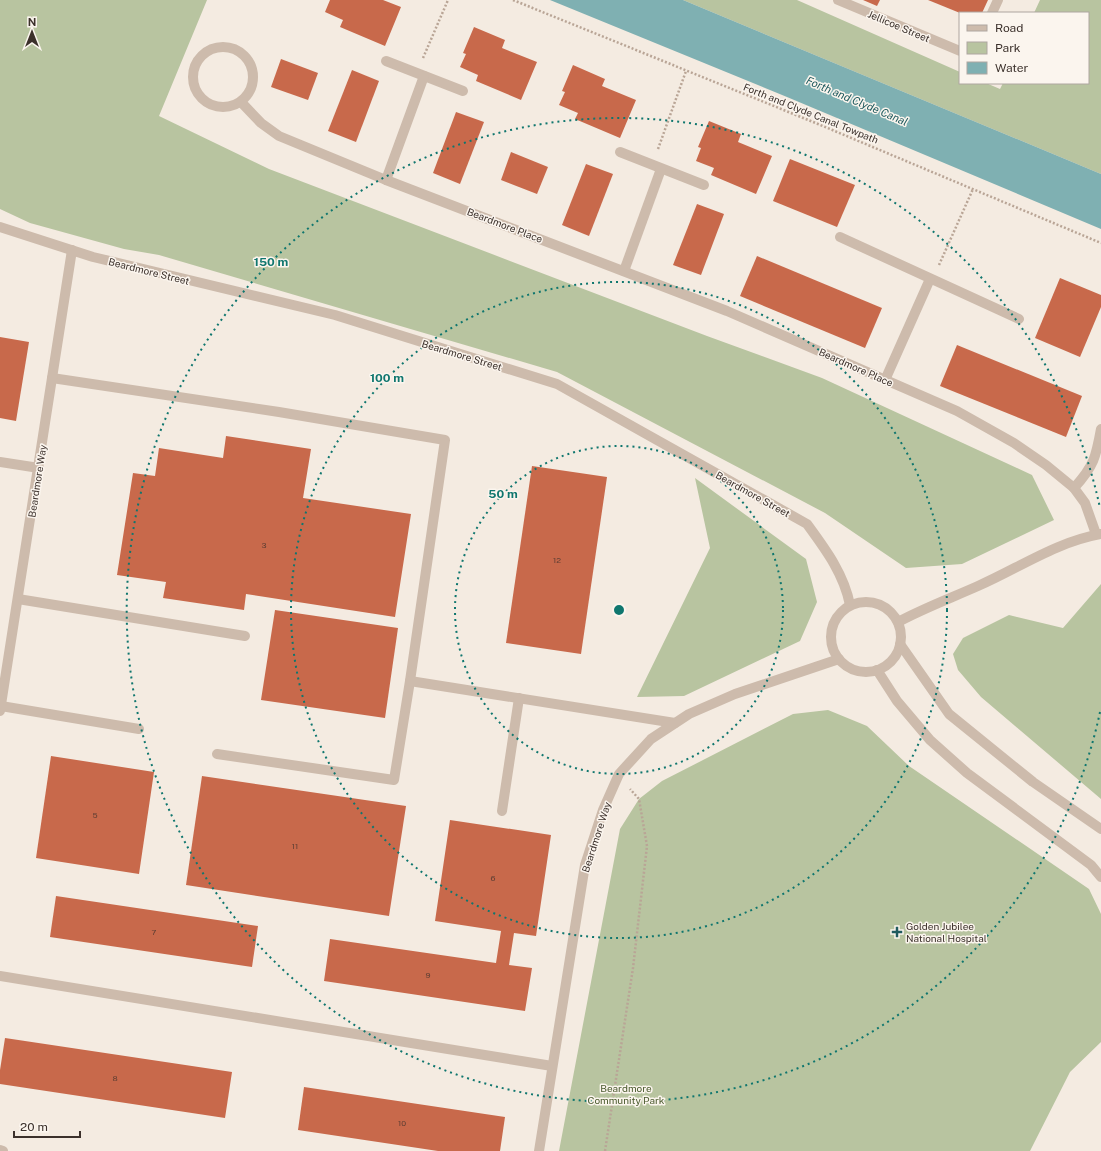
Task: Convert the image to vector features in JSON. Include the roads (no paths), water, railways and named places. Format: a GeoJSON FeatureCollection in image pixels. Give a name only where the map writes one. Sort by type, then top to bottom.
{"type":"FeatureCollection","features":[{"type":"Feature","properties":{"kind":"street","name":"Jellicoe Street"},"geometry":{"type":"LineString","coordinates":[[838,0],[959,51]]}},
{"type":"Feature","properties":{"kind":"street"},"geometry":{"type":"LineString","coordinates":[[992,12],[998,0]]}},
{"type":"Feature","properties":{"kind":"street"},"geometry":{"type":"LineString","coordinates":[[226,47],[237,50],[245,56],[251,64],[254,75],[253,85],[241,102],[231,107],[219,107],[208,104],[199,96],[194,86],[193,74],[196,63],[204,54],[214,48],[226,47]]}},
{"type":"Feature","properties":{"kind":"street"},"geometry":{"type":"LineString","coordinates":[[386,61],[462,91]]}},
{"type":"Feature","properties":{"kind":"street"},"geometry":{"type":"LineString","coordinates":[[386,180],[424,76]]}},
{"type":"Feature","properties":{"kind":"street","name":"Beardmore Place"},"geometry":{"type":"LineString","coordinates":[[241,102],[261,123],[279,136],[386,180],[727,311],[957,411],[1046,465],[1074,488],[1085,503],[1099,534]]}},
{"type":"Feature","properties":{"kind":"street"},"geometry":{"type":"LineString","coordinates":[[620,152],[704,185]]}},
{"type":"Feature","properties":{"kind":"street"},"geometry":{"type":"LineString","coordinates":[[624,271],[661,169]]}},
{"type":"Feature","properties":{"kind":"street","name":"Beardmore Street"},"geometry":{"type":"LineString","coordinates":[[0,227],[93,257],[335,316],[557,384],[807,524],[832,559],[847,589],[850,605]]}},
{"type":"Feature","properties":{"kind":"street"},"geometry":{"type":"LineString","coordinates":[[840,237],[1018,320]]}},
{"type":"Feature","properties":{"kind":"street","name":"Beardmore Way"},"geometry":{"type":"LineString","coordinates":[[0,708],[72,250]]}},
{"type":"Feature","properties":{"kind":"street"},"geometry":{"type":"LineString","coordinates":[[886,380],[931,280]]}},
{"type":"Feature","properties":{"kind":"street"},"geometry":{"type":"LineString","coordinates":[[52,378],[279,412],[445,440],[394,780],[217,754]]}},
{"type":"Feature","properties":{"kind":"street"},"geometry":{"type":"LineString","coordinates":[[1074,488],[1090,470],[1098,449],[1101,429]]}},
{"type":"Feature","properties":{"kind":"street"},"geometry":{"type":"LineString","coordinates":[[0,462],[38,468]]}},
{"type":"Feature","properties":{"kind":"street"},"geometry":{"type":"LineString","coordinates":[[898,622],[929,606],[979,586],[1042,553],[1099,534]]}},
{"type":"Feature","properties":{"kind":"street"},"geometry":{"type":"LineString","coordinates":[[18,599],[245,636]]}},
{"type":"Feature","properties":{"kind":"street"},"geometry":{"type":"LineString","coordinates":[[861,602],[872,602],[882,606],[891,613],[898,622],[901,632],[900,644],[896,655],[888,664],[878,670],[857,670],[847,666],[839,659],[834,650],[831,640],[835,620],[850,605],[861,602]]}},
{"type":"Feature","properties":{"kind":"street"},"geometry":{"type":"LineString","coordinates":[[900,644],[949,714],[1033,782],[1101,829]]}},
{"type":"Feature","properties":{"kind":"street","name":"Beardmore Way"},"geometry":{"type":"LineString","coordinates":[[539,1151],[585,865],[603,810],[619,774],[651,739],[689,714],[735,694],[839,659]]}},
{"type":"Feature","properties":{"kind":"street"},"geometry":{"type":"LineString","coordinates":[[878,670],[897,700],[930,740],[967,773],[1091,865],[1101,876]]}},
{"type":"Feature","properties":{"kind":"street"},"geometry":{"type":"LineString","coordinates":[[410,681],[675,723]]}},
{"type":"Feature","properties":{"kind":"street"},"geometry":{"type":"LineString","coordinates":[[502,811],[519,698]]}},
{"type":"Feature","properties":{"kind":"street"},"geometry":{"type":"LineString","coordinates":[[0,708],[139,729]]}},
{"type":"Feature","properties":{"kind":"street"},"geometry":{"type":"LineString","coordinates":[[0,976],[552,1066]]}},
{"type":"Feature","properties":{"kind":"street"},"geometry":{"type":"LineString","coordinates":[[0,1150],[4,1151]]}},
{"type":"Feature","properties":{"kind":"water","name":"Forth and Clyde Canal"},"geometry":{"type":"Polygon","coordinates":[[[550,0],[683,0],[1101,174],[1101,229],[787,97],[550,0]]]}},
{"type":"Feature","properties":{"kind":"place","name":"Golden Jubilee National Hospital"},"geometry":{"type":"Point","coordinates":[897,932]}},
{"type":"Feature","properties":{"kind":"park label","name":"Beardmore Community Park"},"geometry":{"type":"Point","coordinates":[626,1094]}}]}
